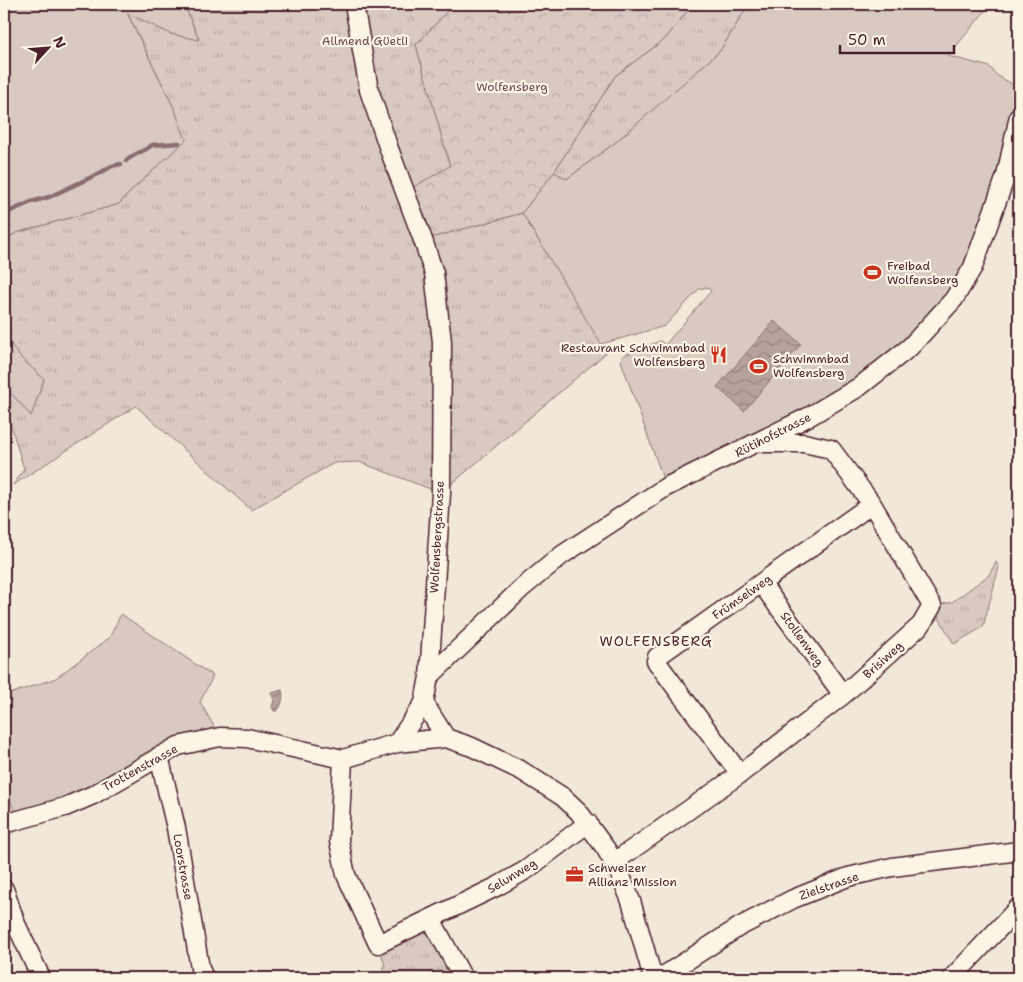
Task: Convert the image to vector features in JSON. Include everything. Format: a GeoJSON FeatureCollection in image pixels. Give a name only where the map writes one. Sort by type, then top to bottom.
{"type":"FeatureCollection","features":[{"type":"Feature","properties":{"kind":"street","name":"Wolfensbergstrasse"},"geometry":{"type":"LineString","coordinates":[[354,4],[369,90],[434,273],[442,342],[441,493],[429,677],[424,703]]}},
{"type":"Feature","properties":{"kind":"street","name":"Rütihofstrasse"},"geometry":{"type":"LineString","coordinates":[[429,677],[522,588],[562,555],[666,487],[810,416],[859,387],[910,347],[954,299],[973,267],[1006,176],[1019,116]]}},
{"type":"Feature","properties":{"kind":"street","name":"Brisiweg"},"geometry":{"type":"LineString","coordinates":[[614,862],[740,774],[843,695],[921,625],[932,606],[872,504],[831,449],[804,443],[756,443]]}},
{"type":"Feature","properties":{"kind":"street","name":"Frümselweg"},"geometry":{"type":"LineString","coordinates":[[740,774],[656,661],[657,657],[872,504]]}},
{"type":"Feature","properties":{"kind":"street","name":"Stollenweg"},"geometry":{"type":"LineString","coordinates":[[761,584],[843,695]]}},
{"type":"Feature","properties":{"kind":"street"},"geometry":{"type":"LineString","coordinates":[[396,743],[424,703],[446,738],[472,746],[542,783],[563,797],[588,823],[614,862],[632,901],[653,978]]}},
{"type":"Feature","properties":{"kind":"street","name":"Trottenstrasse"},"geometry":{"type":"LineString","coordinates":[[4,824],[65,807],[92,795],[178,746],[220,737],[247,738],[343,759],[396,743],[446,738]]}},
{"type":"Feature","properties":{"kind":"street","name":"Loorstrasse"},"geometry":{"type":"LineString","coordinates":[[159,756],[176,828],[200,968],[204,978]]}},
{"type":"Feature","properties":{"kind":"street","name":"Selunweg"},"geometry":{"type":"LineString","coordinates":[[343,759],[339,841],[346,875],[378,944],[526,870],[588,823]]}},
{"type":"Feature","properties":{"kind":"street","name":"Zielstrasse"},"geometry":{"type":"LineString","coordinates":[[660,978],[739,927],[793,898],[848,877],[892,868],[1019,851]]}},
{"type":"Feature","properties":{"kind":"street"},"geometry":{"type":"LineString","coordinates":[[4,888],[16,924],[41,978]]}},
{"type":"Feature","properties":{"kind":"street"},"geometry":{"type":"LineString","coordinates":[[952,978],[1019,907]]}},
{"type":"Feature","properties":{"kind":"street"},"geometry":{"type":"LineString","coordinates":[[431,919],[463,978]]}},
{"type":"Feature","properties":{"kind":"green space"},"geometry":{"type":"Polygon","coordinates":[[[4,4],[184,4],[199,40],[171,34],[127,13],[174,108],[186,140],[119,204],[16,233],[4,240],[4,4]]]}},
{"type":"Feature","properties":{"kind":"green space","name":"Allmend Güetli"},"geometry":{"type":"Polygon","coordinates":[[[184,4],[454,4],[416,45],[450,166],[423,240],[522,213],[607,352],[441,493],[359,462],[334,463],[251,510],[136,406],[13,485],[24,469],[4,403],[4,385],[31,415],[44,379],[21,358],[4,335],[4,240],[16,233],[119,204],[185,140],[174,108],[127,12],[171,34],[199,39],[184,4]]]}},
{"type":"Feature","properties":{"kind":"green space","name":"Wolfensberg"},"geometry":{"type":"Polygon","coordinates":[[[454,4],[693,4],[665,39],[615,76],[554,172],[522,213],[423,240],[405,192],[450,166],[416,45],[454,4]]]}},
{"type":"Feature","properties":{"kind":"green space"},"geometry":{"type":"Polygon","coordinates":[[[693,4],[749,4],[720,51],[616,142],[567,179],[554,172],[615,76],[665,39],[693,4]]]}},
{"type":"Feature","properties":{"kind":"green space"},"geometry":{"type":"Polygon","coordinates":[[[749,4],[979,4],[986,10],[948,56],[990,67],[996,74],[1019,90],[1019,116],[954,299],[859,387],[666,487],[621,361],[622,356],[660,341],[665,345],[711,291],[707,287],[699,289],[665,326],[601,344],[522,213],[554,172],[567,179],[616,142],[720,51],[749,4]]]}},
{"type":"Feature","properties":{"kind":"green space"},"geometry":{"type":"Polygon","coordinates":[[[4,335],[21,358],[44,379],[31,416],[4,385],[4,335]]]}},
{"type":"Feature","properties":{"kind":"green space"},"geometry":{"type":"Polygon","coordinates":[[[996,562],[999,567],[983,627],[954,644],[932,606],[952,602],[989,575],[996,562]]]}},
{"type":"Feature","properties":{"kind":"green space"},"geometry":{"type":"Polygon","coordinates":[[[121,614],[213,676],[200,702],[220,737],[18,820],[4,785],[4,696],[56,678],[109,638],[121,614]]]}},
{"type":"Feature","properties":{"kind":"green space"},"geometry":{"type":"Polygon","coordinates":[[[431,919],[463,978],[384,978],[383,971],[385,965],[378,944],[431,919]]]}},
{"type":"Feature","properties":{"kind":"water","name":"Schwimmbad Wolfensberg"},"geometry":{"type":"Polygon","coordinates":[[[774,321],[801,344],[744,411],[717,387],[774,321]]]}},
{"type":"Feature","properties":{"kind":"water"},"geometry":{"type":"Polygon","coordinates":[[[282,690],[281,704],[277,711],[274,711],[272,707],[274,700],[271,693],[282,690]]]}},
{"type":"Feature","properties":{"kind":"waterway"},"geometry":{"type":"LineString","coordinates":[[126,161],[152,145],[179,143]]}},
{"type":"Feature","properties":{"kind":"waterway"},"geometry":{"type":"LineString","coordinates":[[4,214],[31,202],[49,197],[112,166],[121,164]]}},
{"type":"Feature","properties":{"kind":"place","name":"Freibad Wolfensberg"},"geometry":{"type":"Point","coordinates":[873,273]}},
{"type":"Feature","properties":{"kind":"place","name":"Restaurant Schwimmbad Wolfensberg"},"geometry":{"type":"Point","coordinates":[719,355]}},
{"type":"Feature","properties":{"kind":"place","name":"Schwimmbad Wolfensberg"},"geometry":{"type":"Point","coordinates":[759,366]}},
{"type":"Feature","properties":{"kind":"place","name":"Schweizer Allianz Mission"},"geometry":{"type":"Point","coordinates":[574,875]}},
{"type":"Feature","properties":{"kind":"district","name":"WOLFENSBERG"},"geometry":{"type":"Point","coordinates":[656,641]}}]}
